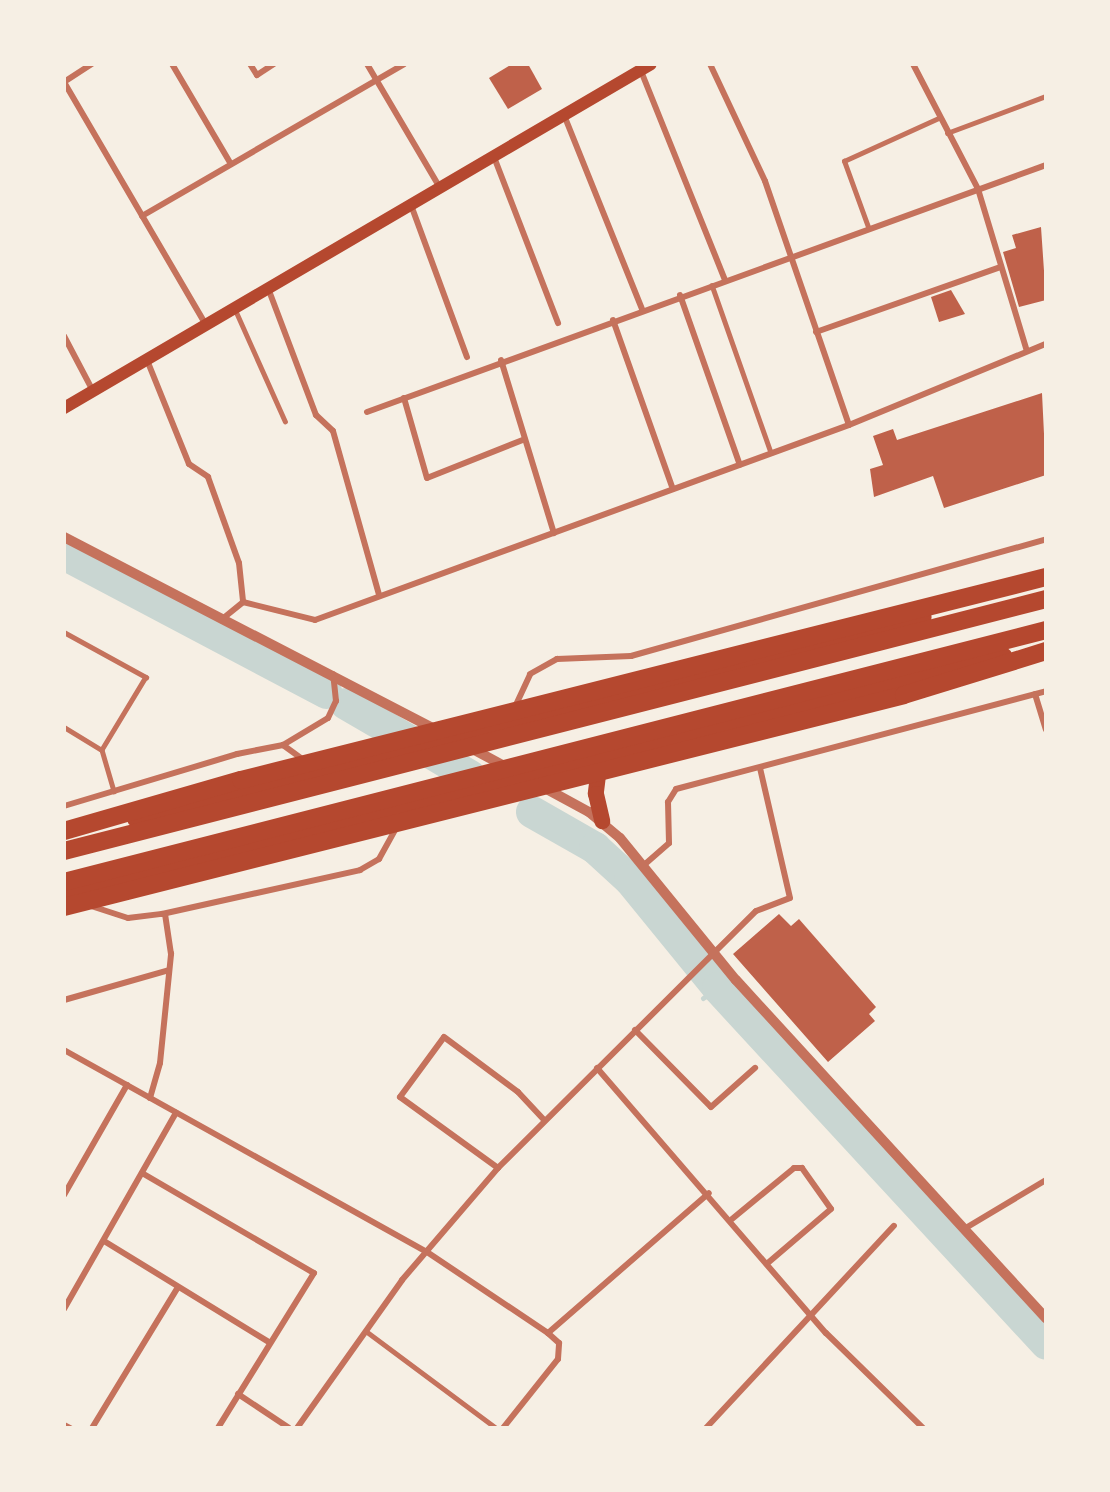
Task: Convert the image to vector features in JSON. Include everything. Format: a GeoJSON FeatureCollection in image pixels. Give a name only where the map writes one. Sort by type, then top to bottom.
{"type":"FeatureCollection","features":[{"type":"Feature","properties":{"kind":"highway"},"geometry":{"type":"LineString","coordinates":[[64,831],[766,646],[1046,577]]}},
{"type":"Feature","properties":{"kind":"highway"},"geometry":{"type":"LineString","coordinates":[[64,837],[1046,586]]}},
{"type":"Feature","properties":{"kind":"highway"},"geometry":{"type":"LineString","coordinates":[[64,851],[1046,599]]}},
{"type":"Feature","properties":{"kind":"highway"},"geometry":{"type":"LineString","coordinates":[[65,894],[1046,630]]}},
{"type":"Feature","properties":{"kind":"highway"},"geometry":{"type":"LineString","coordinates":[[65,894],[1046,645]]}},
{"type":"Feature","properties":{"kind":"highway"},"geometry":{"type":"LineString","coordinates":[[65,894],[904,695],[1046,651]]}},
{"type":"Feature","properties":{"kind":"highway"},"geometry":{"type":"LineString","coordinates":[[600,758],[597,794],[602,821]]}},
{"type":"Feature","properties":{"kind":"main road"},"geometry":{"type":"LineString","coordinates":[[64,408],[646,68]]}},
{"type":"Feature","properties":{"kind":"street"},"geometry":{"type":"LineString","coordinates":[[92,64],[64,82],[206,326]]}},
{"type":"Feature","properties":{"kind":"street"},"geometry":{"type":"LineString","coordinates":[[172,64],[231,164]]}},
{"type":"Feature","properties":{"kind":"street"},"geometry":{"type":"LineString","coordinates":[[250,64],[257,75],[274,64]]}},
{"type":"Feature","properties":{"kind":"street"},"geometry":{"type":"LineString","coordinates":[[367,64],[440,188]]}},
{"type":"Feature","properties":{"kind":"street"},"geometry":{"type":"LineString","coordinates":[[142,216],[405,64]]}},
{"type":"Feature","properties":{"kind":"street"},"geometry":{"type":"LineString","coordinates":[[710,64],[765,181],[849,425]]}},
{"type":"Feature","properties":{"kind":"street"},"geometry":{"type":"LineString","coordinates":[[913,64],[939,118],[978,189],[1027,351]]}},
{"type":"Feature","properties":{"kind":"street"},"geometry":{"type":"LineString","coordinates":[[646,68],[725,280]]}},
{"type":"Feature","properties":{"kind":"street"},"geometry":{"type":"LineString","coordinates":[[564,115],[642,309]]}},
{"type":"Feature","properties":{"kind":"street"},"geometry":{"type":"LineString","coordinates":[[493,156],[558,323]]}},
{"type":"Feature","properties":{"kind":"street"},"geometry":{"type":"LineString","coordinates":[[367,412],[501,360],[1046,165]]}},
{"type":"Feature","properties":{"kind":"street"},"geometry":{"type":"LineString","coordinates":[[411,205],[467,357]]}},
{"type":"Feature","properties":{"kind":"street"},"geometry":{"type":"LineString","coordinates":[[816,332],[1001,267]]}},
{"type":"Feature","properties":{"kind":"street"},"geometry":{"type":"LineString","coordinates":[[268,288],[316,415],[333,431],[379,595]]}},
{"type":"Feature","properties":{"kind":"street"},"geometry":{"type":"LineString","coordinates":[[680,296],[740,465]]}},
{"type":"Feature","properties":{"kind":"street"},"geometry":{"type":"LineString","coordinates":[[613,320],[673,489]]}},
{"type":"Feature","properties":{"kind":"street"},"geometry":{"type":"LineString","coordinates":[[64,336],[93,392]]}},
{"type":"Feature","properties":{"kind":"street"},"geometry":{"type":"LineString","coordinates":[[243,602],[315,620],[849,425],[1046,344]]}},
{"type":"Feature","properties":{"kind":"street"},"geometry":{"type":"LineString","coordinates":[[147,360],[189,464],[208,477],[239,563],[243,602]]}},
{"type":"Feature","properties":{"kind":"street"},"geometry":{"type":"LineString","coordinates":[[501,360],[554,533]]}},
{"type":"Feature","properties":{"kind":"street"},"geometry":{"type":"LineString","coordinates":[[404,398],[427,478],[525,440]]}},
{"type":"Feature","properties":{"kind":"street"},"geometry":{"type":"LineString","coordinates":[[64,537],[221,620],[333,673],[602,821],[644,865],[710,958],[1046,1318]]}},
{"type":"Feature","properties":{"kind":"street"},"geometry":{"type":"LineString","coordinates":[[514,722],[522,686],[542,665],[557,659],[631,656],[1046,539]]}},
{"type":"Feature","properties":{"kind":"street"},"geometry":{"type":"LineString","coordinates":[[221,620],[243,602]]}},
{"type":"Feature","properties":{"kind":"street"},"geometry":{"type":"LineString","coordinates":[[64,806],[283,745],[328,718],[336,701],[333,673]]}},
{"type":"Feature","properties":{"kind":"street"},"geometry":{"type":"LineString","coordinates":[[644,865],[669,843],[668,802],[676,789],[1046,691]]}},
{"type":"Feature","properties":{"kind":"street"},"geometry":{"type":"LineString","coordinates":[[1035,694],[1046,729]]}},
{"type":"Feature","properties":{"kind":"street"},"geometry":{"type":"LineString","coordinates":[[283,745],[321,772]]}},
{"type":"Feature","properties":{"kind":"street"},"geometry":{"type":"LineString","coordinates":[[297,1428],[366,1331],[427,1252],[498,1168],[756,911],[790,898],[760,768]]}},
{"type":"Feature","properties":{"kind":"street"},"geometry":{"type":"LineString","coordinates":[[65,894],[104,914],[165,914],[360,870],[379,859],[408,808]]}},
{"type":"Feature","properties":{"kind":"street"},"geometry":{"type":"LineString","coordinates":[[150,1098],[160,1063],[169,970],[165,914]]}},
{"type":"Feature","properties":{"kind":"street"},"geometry":{"type":"LineString","coordinates":[[64,1000],[169,970]]}},
{"type":"Feature","properties":{"kind":"street"},"geometry":{"type":"LineString","coordinates":[[635,1030],[711,1107],[755,1068]]}},
{"type":"Feature","properties":{"kind":"street"},"geometry":{"type":"LineString","coordinates":[[498,1168],[400,1097],[444,1037],[518,1092],[544,1120]]}},
{"type":"Feature","properties":{"kind":"street"},"geometry":{"type":"LineString","coordinates":[[64,1050],[427,1252],[548,1333],[559,1343],[558,1359],[502,1428]]}},
{"type":"Feature","properties":{"kind":"street"},"geometry":{"type":"LineString","coordinates":[[597,1068],[709,1192],[814,1315],[922,1428]]}},
{"type":"Feature","properties":{"kind":"street"},"geometry":{"type":"LineString","coordinates":[[64,1195],[127,1085]]}},
{"type":"Feature","properties":{"kind":"street"},"geometry":{"type":"LineString","coordinates":[[64,1309],[176,1113]]}},
{"type":"Feature","properties":{"kind":"street"},"geometry":{"type":"LineString","coordinates":[[732,1219],[794,1168],[802,1168],[831,1209],[769,1263]]}},
{"type":"Feature","properties":{"kind":"street"},"geometry":{"type":"LineString","coordinates":[[142,1173],[314,1274],[269,1342],[219,1428]]}},
{"type":"Feature","properties":{"kind":"street"},"geometry":{"type":"LineString","coordinates":[[964,1229],[1046,1180]]}},
{"type":"Feature","properties":{"kind":"street"},"geometry":{"type":"LineString","coordinates":[[548,1333],[709,1192]]}},
{"type":"Feature","properties":{"kind":"street"},"geometry":{"type":"LineString","coordinates":[[706,1428],[814,1315],[894,1226]]}},
{"type":"Feature","properties":{"kind":"street"},"geometry":{"type":"LineString","coordinates":[[104,1241],[269,1342]]}},
{"type":"Feature","properties":{"kind":"street"},"geometry":{"type":"LineString","coordinates":[[92,1428],[178,1287]]}},
{"type":"Feature","properties":{"kind":"street"},"geometry":{"type":"LineString","coordinates":[[238,1394],[289,1428]]}},
{"type":"Feature","properties":{"kind":"street"},"geometry":{"type":"LineString","coordinates":[[64,1425],[70,1428]]}},
{"type":"Feature","properties":{"kind":"lane"},"geometry":{"type":"LineString","coordinates":[[947,133],[1046,96]]}},
{"type":"Feature","properties":{"kind":"lane"},"geometry":{"type":"LineString","coordinates":[[868,227],[844,161],[939,118]]}},
{"type":"Feature","properties":{"kind":"lane"},"geometry":{"type":"LineString","coordinates":[[712,285],[771,453]]}},
{"type":"Feature","properties":{"kind":"lane"},"geometry":{"type":"LineString","coordinates":[[235,309],[285,421]]}},
{"type":"Feature","properties":{"kind":"lane"},"geometry":{"type":"LineString","coordinates":[[64,632],[146,677],[102,750]]}},
{"type":"Feature","properties":{"kind":"lane"},"geometry":{"type":"LineString","coordinates":[[64,727],[102,750],[114,791]]}},
{"type":"Feature","properties":{"kind":"lane"},"geometry":{"type":"LineString","coordinates":[[366,1331],[496,1428]]}},
{"type":"Feature","properties":{"kind":"building"},"geometry":{"type":"Polygon","coordinates":[[[512,64],[528,64],[542,89],[508,109],[489,78],[512,64]]]}},
{"type":"Feature","properties":{"kind":"building"},"geometry":{"type":"Polygon","coordinates":[[[1041,227],[1046,300],[1019,307],[1003,252],[1016,248],[1012,235],[1041,227]]]}},
{"type":"Feature","properties":{"kind":"building"},"geometry":{"type":"Polygon","coordinates":[[[951,290],[965,314],[939,322],[931,297],[951,290]]]}},
{"type":"Feature","properties":{"kind":"building"},"geometry":{"type":"Polygon","coordinates":[[[1042,393],[1046,475],[944,508],[933,476],[874,497],[870,469],[883,465],[873,436],[893,429],[897,440],[1042,393]]]}},
{"type":"Feature","properties":{"kind":"building"},"geometry":{"type":"Polygon","coordinates":[[[779,914],[791,926],[799,919],[876,1007],[869,1014],[875,1021],[828,1062],[733,954],[779,914]]]}},
{"type":"Feature","properties":{"kind":"waterway"},"geometry":{"type":"LineString","coordinates":[[64,554],[326,693]]}},
{"type":"Feature","properties":{"kind":"waterway"},"geometry":{"type":"LineString","coordinates":[[346,704],[408,740]]}},
{"type":"Feature","properties":{"kind":"waterway"},"geometry":{"type":"LineString","coordinates":[[431,753],[470,776]]}},
{"type":"Feature","properties":{"kind":"waterway"},"geometry":{"type":"LineString","coordinates":[[532,812],[595,848],[630,880],[718,988],[1046,1344]]}},
{"type":"Feature","properties":{"kind":"waterway"},"geometry":{"type":"LineString","coordinates":[[703,998],[718,988]]}}]}
